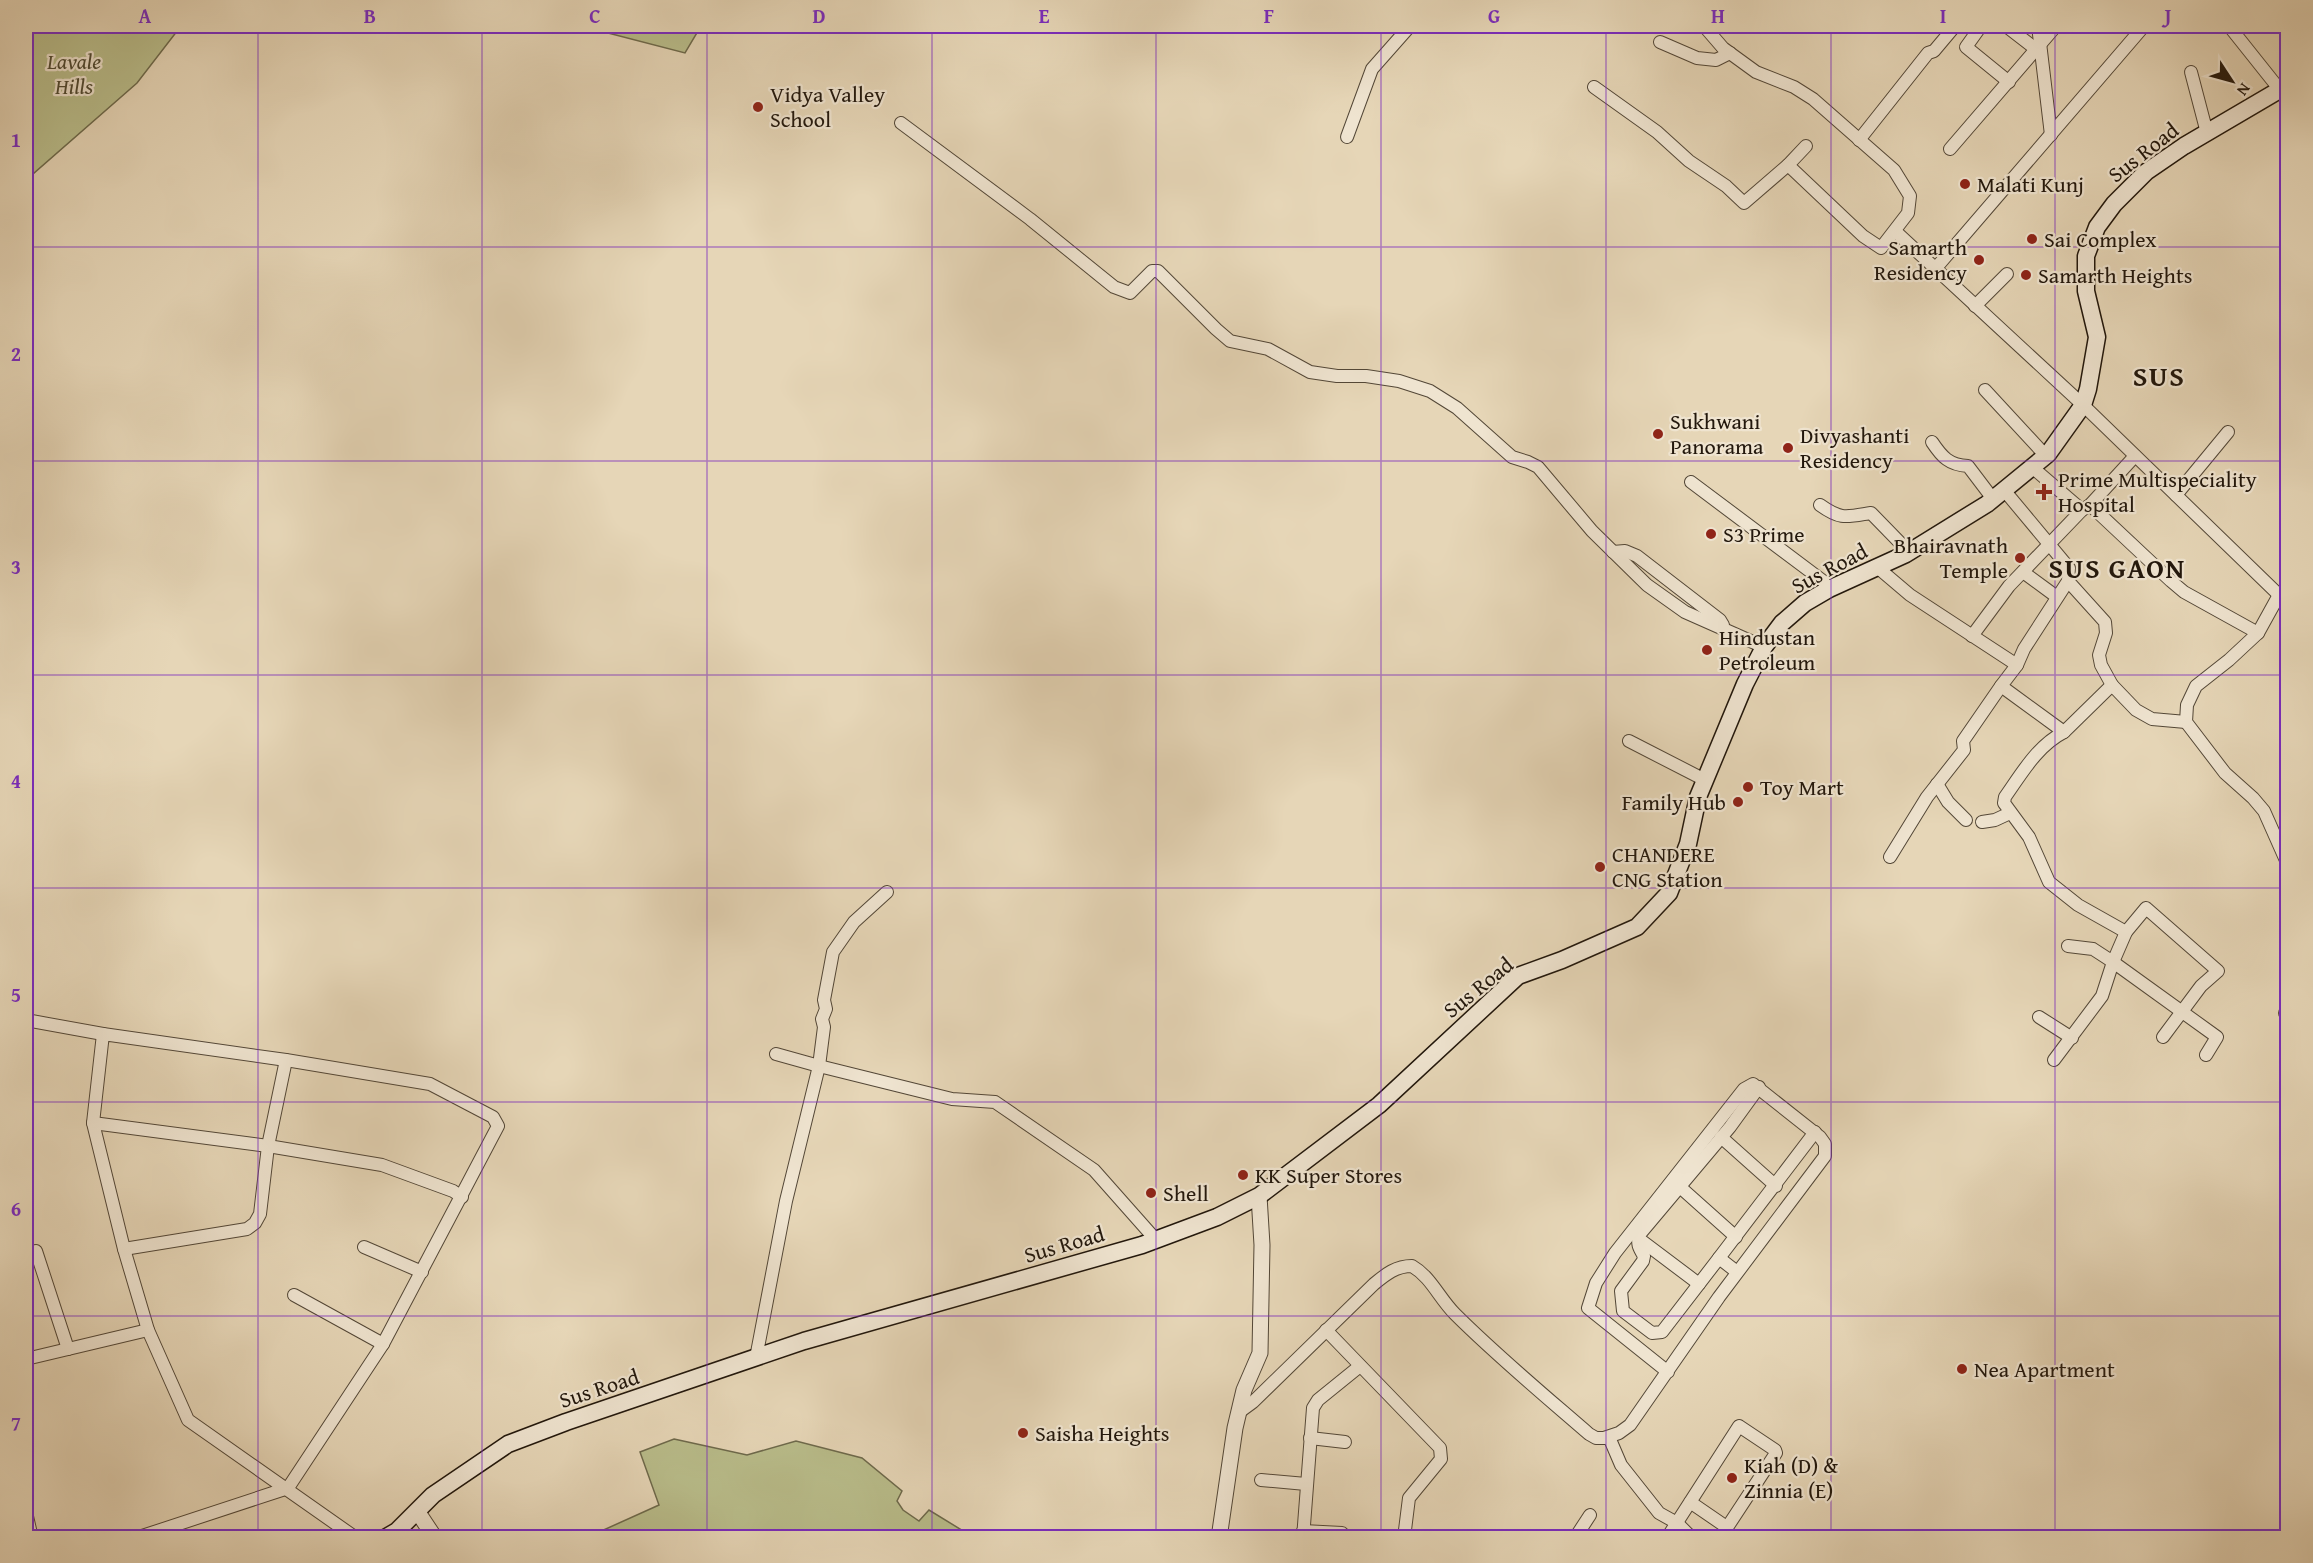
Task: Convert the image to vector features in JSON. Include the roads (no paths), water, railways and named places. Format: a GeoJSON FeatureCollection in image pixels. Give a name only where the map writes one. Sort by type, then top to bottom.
{"type":"FeatureCollection","features":[{"type":"Feature","properties":{"kind":"main road","name":"Sus Road"},"geometry":{"type":"LineString","coordinates":[[393,1535],[433,1495],[508,1444],[804,1341],[925,1308],[1156,1239],[1217,1217],[1259,1196],[1379,1105],[1518,976],[1562,960],[1637,927],[1669,893],[1688,844],[1698,797],[1745,684],[1764,647],[1782,624],[1805,603],[1829,589],[1909,552],[1998,494],[2046,456],[2083,405],[2097,337],[2086,291],[2085,256],[2097,227],[2114,204],[2146,172],[2284,88]]}},
{"type":"Feature","properties":{"kind":"street"},"geometry":{"type":"LineString","coordinates":[[1347,137],[1372,69],[1410,26]]}},
{"type":"Feature","properties":{"kind":"street"},"geometry":{"type":"LineString","coordinates":[[1704,26],[1723,48],[1756,72],[1794,87],[1813,99],[1894,170],[1910,196],[1908,213],[1896,232],[1881,248],[1863,236],[1788,165]]}},
{"type":"Feature","properties":{"kind":"street"},"geometry":{"type":"LineString","coordinates":[[1859,140],[1928,53],[1934,51],[1955,26]]}},
{"type":"Feature","properties":{"kind":"street"},"geometry":{"type":"LineString","coordinates":[[1981,26],[1966,47],[2007,80]]}},
{"type":"Feature","properties":{"kind":"street"},"geometry":{"type":"LineString","coordinates":[[2006,26],[2036,47]]}},
{"type":"Feature","properties":{"kind":"street"},"geometry":{"type":"LineString","coordinates":[[2038,26],[2036,47],[2051,135]]}},
{"type":"Feature","properties":{"kind":"street"},"geometry":{"type":"LineString","coordinates":[[1950,149],[2007,80],[2056,26]]}},
{"type":"Feature","properties":{"kind":"street"},"geometry":{"type":"LineString","coordinates":[[1935,269],[2144,26]]}},
{"type":"Feature","properties":{"kind":"street"},"geometry":{"type":"LineString","coordinates":[[2229,26],[2284,88]]}},
{"type":"Feature","properties":{"kind":"street"},"geometry":{"type":"LineString","coordinates":[[1660,42],[1697,58],[1716,60],[1730,53]]}},
{"type":"Feature","properties":{"kind":"street"},"geometry":{"type":"LineString","coordinates":[[2191,72],[2207,133]]}},
{"type":"Feature","properties":{"kind":"street"},"geometry":{"type":"LineString","coordinates":[[1594,87],[1657,132],[1689,161],[1726,186],[1744,203],[1788,165],[1806,146]]}},
{"type":"Feature","properties":{"kind":"street"},"geometry":{"type":"LineString","coordinates":[[901,123],[1030,219],[1114,287],[1130,293],[1148,273],[1158,271],[1230,341],[1268,349],[1310,372],[1322,375],[1366,376],[1399,381],[1430,392],[1457,408],[1512,457],[1538,467],[1592,531],[1647,585],[1685,612],[1764,647]]}},
{"type":"Feature","properties":{"kind":"street"},"geometry":{"type":"LineString","coordinates":[[1896,232],[2284,596],[2258,633],[2196,686],[2187,705],[2186,722],[2224,773],[2253,798],[2264,811],[2288,865]]}},
{"type":"Feature","properties":{"kind":"street"},"geometry":{"type":"LineString","coordinates":[[1976,306],[2007,274]]}},
{"type":"Feature","properties":{"kind":"street"},"geometry":{"type":"LineString","coordinates":[[1985,390],[2046,456]]}},
{"type":"Feature","properties":{"kind":"street"},"geometry":{"type":"LineString","coordinates":[[2176,495],[2228,432]]}},
{"type":"Feature","properties":{"kind":"street"},"geometry":{"type":"LineString","coordinates":[[1890,857],[1927,797],[1964,750],[1964,741],[2016,665],[2068,581],[2069,568],[2050,545],[1968,466],[1948,461],[1932,442]]}},
{"type":"Feature","properties":{"kind":"street"},"geometry":{"type":"LineString","coordinates":[[1972,636],[2009,586],[2135,456]]}},
{"type":"Feature","properties":{"kind":"street"},"geometry":{"type":"LineString","coordinates":[[2032,467],[2086,507],[2170,581],[2258,633]]}},
{"type":"Feature","properties":{"kind":"street"},"geometry":{"type":"LineString","coordinates":[[1691,482],[1823,581],[1829,589]]}},
{"type":"Feature","properties":{"kind":"street"},"geometry":{"type":"LineString","coordinates":[[1820,505],[1835,515],[1846,518],[1871,513],[1909,552]]}},
{"type":"Feature","properties":{"kind":"street"},"geometry":{"type":"LineString","coordinates":[[1877,567],[1910,595],[2016,665]]}},
{"type":"Feature","properties":{"kind":"street"},"geometry":{"type":"LineString","coordinates":[[2023,572],[2058,597]]}},
{"type":"Feature","properties":{"kind":"street"},"geometry":{"type":"LineString","coordinates":[[2068,581],[2105,622],[2106,633],[2098,656],[2112,685],[2136,710],[2152,719],[2186,722]]}},
{"type":"Feature","properties":{"kind":"street"},"geometry":{"type":"LineString","coordinates":[[2112,685],[2064,732],[2040,748],[2005,797],[2004,803],[2030,837],[2049,882],[2078,905],[2126,932]]}},
{"type":"Feature","properties":{"kind":"street"},"geometry":{"type":"LineString","coordinates":[[2001,686],[2064,732]]}},
{"type":"Feature","properties":{"kind":"street"},"geometry":{"type":"LineString","coordinates":[[2168,719],[2187,705]]}},
{"type":"Feature","properties":{"kind":"street"},"geometry":{"type":"LineString","coordinates":[[1629,741],[1705,780]]}},
{"type":"Feature","properties":{"kind":"street"},"geometry":{"type":"LineString","coordinates":[[1937,784],[1948,802],[1966,820]]}},
{"type":"Feature","properties":{"kind":"street"},"geometry":{"type":"LineString","coordinates":[[1982,822],[1995,820],[2010,813]]}},
{"type":"Feature","properties":{"kind":"street"},"geometry":{"type":"LineString","coordinates":[[756,1358],[786,1201],[819,1066],[824,1027],[822,1019],[826,1009],[824,1000],[833,952],[854,922],[887,891]]}},
{"type":"Feature","properties":{"kind":"street"},"geometry":{"type":"LineString","coordinates":[[2055,1060],[2102,996],[2126,932],[2146,908],[2218,971],[2201,986],[2163,1037]]}},
{"type":"Feature","properties":{"kind":"street"},"geometry":{"type":"LineString","coordinates":[[2068,946],[2093,949],[2217,1037],[2206,1055]]}},
{"type":"Feature","properties":{"kind":"street"},"geometry":{"type":"LineString","coordinates":[[2039,1017],[2072,1038]]}},
{"type":"Feature","properties":{"kind":"street"},"geometry":{"type":"LineString","coordinates":[[26,1020],[430,1084],[493,1117],[498,1122],[497,1130],[383,1344],[288,1488],[136,1538]]}},
{"type":"Feature","properties":{"kind":"street"},"geometry":{"type":"LineString","coordinates":[[103,1034],[93,1123],[123,1249],[148,1330],[188,1420],[288,1488],[356,1538]]}},
{"type":"Feature","properties":{"kind":"street"},"geometry":{"type":"LineString","coordinates":[[776,1054],[952,1099],[995,1102],[1094,1170],[1156,1239]]}},
{"type":"Feature","properties":{"kind":"street"},"geometry":{"type":"LineString","coordinates":[[123,1249],[247,1229],[252,1226],[260,1214],[268,1146],[286,1060]]}},
{"type":"Feature","properties":{"kind":"street"},"geometry":{"type":"LineString","coordinates":[[1238,1413],[1253,1402],[1355,1300],[1388,1272],[1401,1266],[1412,1266],[1430,1282],[1462,1321],[1581,1428],[1596,1438],[1619,1433],[1630,1425],[1668,1371],[1737,1272],[1825,1156],[1825,1144],[1815,1132],[1753,1084],[1744,1089],[1615,1252],[1596,1283],[1590,1299],[1588,1308],[1668,1371]]}},
{"type":"Feature","properties":{"kind":"street"},"geometry":{"type":"LineString","coordinates":[[1759,1087],[1638,1238],[1638,1246],[1644,1256],[1643,1261],[1621,1291],[1623,1311],[1652,1333],[1662,1332],[1776,1186],[1815,1132]]}},
{"type":"Feature","properties":{"kind":"street"},"geometry":{"type":"LineString","coordinates":[[93,1123],[268,1146],[382,1165],[453,1191],[462,1197]]}},
{"type":"Feature","properties":{"kind":"street"},"geometry":{"type":"LineString","coordinates":[[1721,1137],[1776,1186]]}},
{"type":"Feature","properties":{"kind":"street"},"geometry":{"type":"LineString","coordinates":[[1680,1187],[1736,1237]]}},
{"type":"Feature","properties":{"kind":"street"},"geometry":{"type":"LineString","coordinates":[[1219,1538],[1238,1413],[1244,1390],[1260,1353],[1262,1245],[1259,1196]]}},
{"type":"Feature","properties":{"kind":"street"},"geometry":{"type":"LineString","coordinates":[[1638,1238],[1699,1284]]}},
{"type":"Feature","properties":{"kind":"street"},"geometry":{"type":"LineString","coordinates":[[364,1246],[422,1272]]}},
{"type":"Feature","properties":{"kind":"street"},"geometry":{"type":"LineString","coordinates":[[36,1251],[68,1349]]}},
{"type":"Feature","properties":{"kind":"street"},"geometry":{"type":"LineString","coordinates":[[1719,1258],[1737,1272]]}},
{"type":"Feature","properties":{"kind":"street"},"geometry":{"type":"LineString","coordinates":[[294,1295],[383,1344]]}},
{"type":"Feature","properties":{"kind":"street"},"geometry":{"type":"LineString","coordinates":[[26,1359],[148,1330]]}},
{"type":"Feature","properties":{"kind":"street"},"geometry":{"type":"LineString","coordinates":[[1326,1330],[1440,1448],[1442,1453],[1436,1468],[1409,1498],[1404,1538]]}},
{"type":"Feature","properties":{"kind":"street"},"geometry":{"type":"LineString","coordinates":[[1342,1533],[1303,1534],[1310,1438],[1315,1403],[1360,1366]]}},
{"type":"Feature","properties":{"kind":"street"},"geometry":{"type":"LineString","coordinates":[[1667,1538],[1677,1523],[1690,1502],[1739,1426],[1775,1450],[1776,1454],[1726,1526],[1690,1502]]}},
{"type":"Feature","properties":{"kind":"street"},"geometry":{"type":"LineString","coordinates":[[1609,1437],[1621,1464],[1659,1513],[1677,1523],[1692,1538]]}},
{"type":"Feature","properties":{"kind":"street"},"geometry":{"type":"LineString","coordinates":[[1310,1438],[1345,1442]]}},
{"type":"Feature","properties":{"kind":"street"},"geometry":{"type":"LineString","coordinates":[[1261,1479],[1306,1484]]}},
{"type":"Feature","properties":{"kind":"street"},"geometry":{"type":"LineString","coordinates":[[417,1511],[435,1538]]}},
{"type":"Feature","properties":{"kind":"street"},"geometry":{"type":"LineString","coordinates":[[26,1512],[32,1538]]}},
{"type":"Feature","properties":{"kind":"street"},"geometry":{"type":"LineString","coordinates":[[1575,1538],[1590,1515]]}},
{"type":"Feature","properties":{"kind":"place","name":"Vidya Valley School"},"geometry":{"type":"Point","coordinates":[758,107]}},
{"type":"Feature","properties":{"kind":"place","name":"Malati Kunj"},"geometry":{"type":"Point","coordinates":[1965,184]}},
{"type":"Feature","properties":{"kind":"place","name":"Sai Complex"},"geometry":{"type":"Point","coordinates":[2032,239]}},
{"type":"Feature","properties":{"kind":"place","name":"Samarth Residency"},"geometry":{"type":"Point","coordinates":[1979,260]}},
{"type":"Feature","properties":{"kind":"place","name":"Samarth Heights"},"geometry":{"type":"Point","coordinates":[2026,275]}},
{"type":"Feature","properties":{"kind":"place","name":"Sukhwani Panorama"},"geometry":{"type":"Point","coordinates":[1658,434]}},
{"type":"Feature","properties":{"kind":"place","name":"Divyashanti Residency"},"geometry":{"type":"Point","coordinates":[1788,448]}},
{"type":"Feature","properties":{"kind":"place","name":"Prime Multispeciality Hospital"},"geometry":{"type":"Point","coordinates":[2044,492]}},
{"type":"Feature","properties":{"kind":"place","name":"S3 Prime"},"geometry":{"type":"Point","coordinates":[1711,534]}},
{"type":"Feature","properties":{"kind":"place","name":"Bhairavnath Temple"},"geometry":{"type":"Point","coordinates":[2020,558]}},
{"type":"Feature","properties":{"kind":"place","name":"Hindustan Petroleum"},"geometry":{"type":"Point","coordinates":[1707,650]}},
{"type":"Feature","properties":{"kind":"place","name":"Toy Mart"},"geometry":{"type":"Point","coordinates":[1748,787]}},
{"type":"Feature","properties":{"kind":"place","name":"Family Hub"},"geometry":{"type":"Point","coordinates":[1738,802]}},
{"type":"Feature","properties":{"kind":"place","name":"CHANDERE CNG Station"},"geometry":{"type":"Point","coordinates":[1600,867]}},
{"type":"Feature","properties":{"kind":"place","name":"KK Super Stores"},"geometry":{"type":"Point","coordinates":[1243,1175]}},
{"type":"Feature","properties":{"kind":"place","name":"Shell"},"geometry":{"type":"Point","coordinates":[1151,1193]}},
{"type":"Feature","properties":{"kind":"place","name":"Nea Apartment"},"geometry":{"type":"Point","coordinates":[1962,1369]}},
{"type":"Feature","properties":{"kind":"place","name":"Saisha Heights"},"geometry":{"type":"Point","coordinates":[1023,1433]}},
{"type":"Feature","properties":{"kind":"place","name":"Kiah (D) & Zinnia (E)"},"geometry":{"type":"Point","coordinates":[1732,1478]}},
{"type":"Feature","properties":{"kind":"district","name":"SUS"},"geometry":{"type":"Point","coordinates":[2159,376]}},
{"type":"Feature","properties":{"kind":"district","name":"SUS GAON"},"geometry":{"type":"Point","coordinates":[2117,568]}},
{"type":"Feature","properties":{"kind":"park label","name":"Lavale Hills"},"geometry":{"type":"Point","coordinates":[74,74]}}]}
